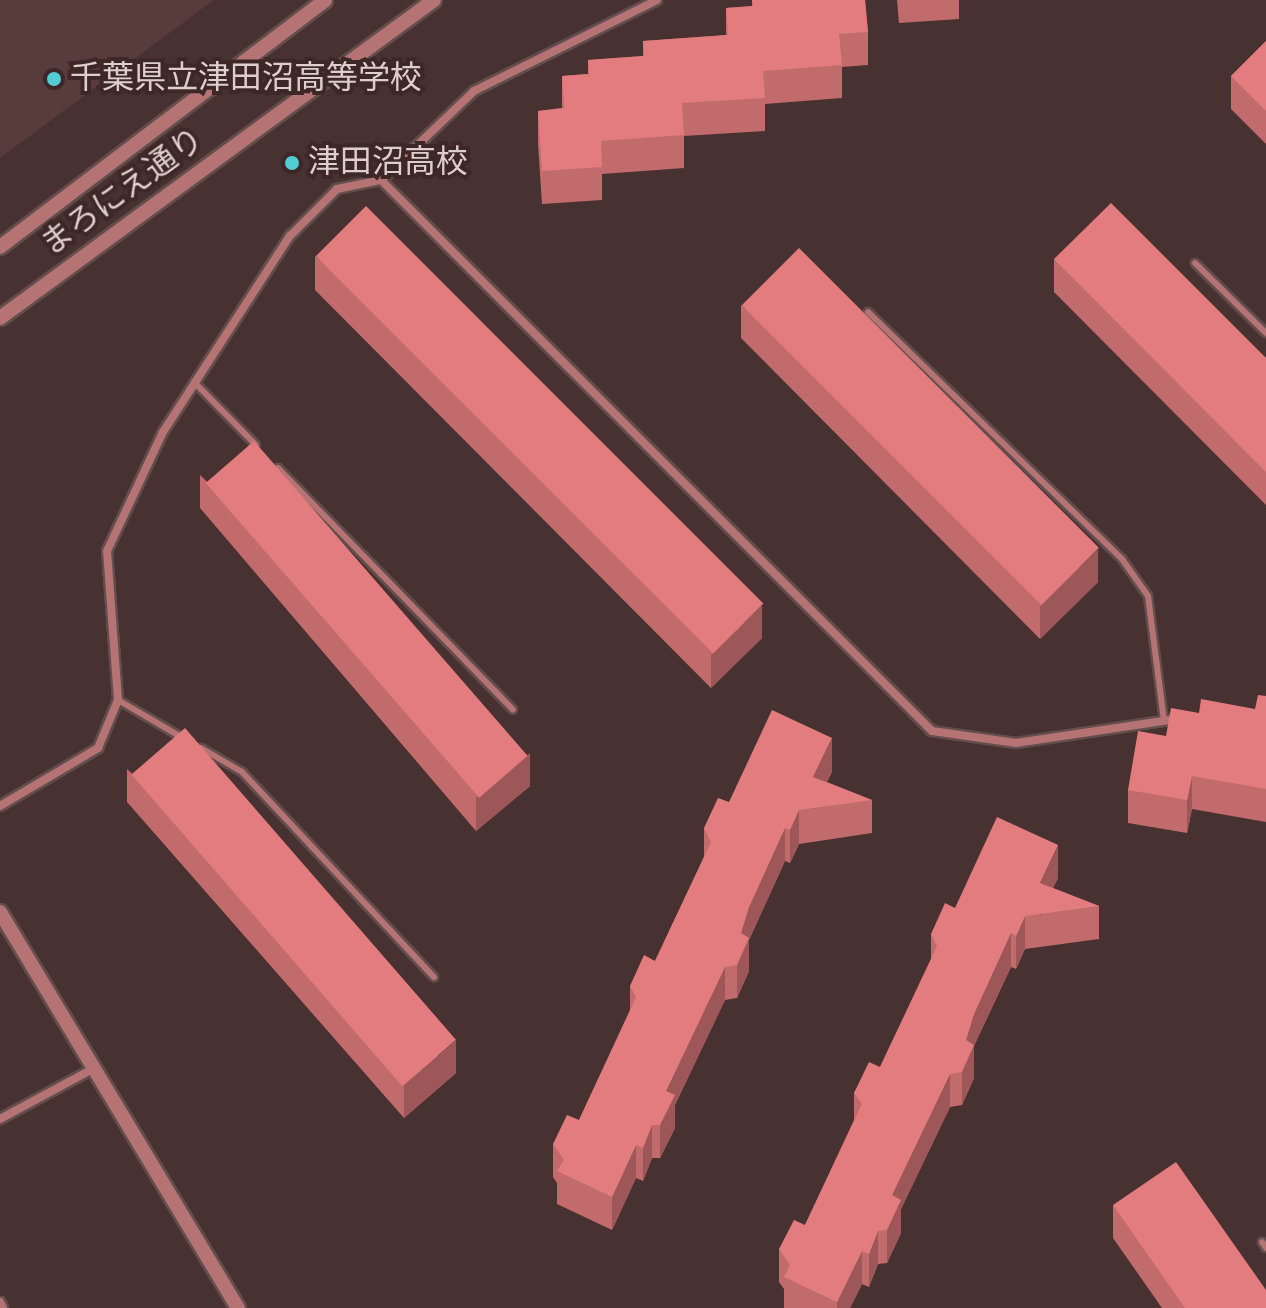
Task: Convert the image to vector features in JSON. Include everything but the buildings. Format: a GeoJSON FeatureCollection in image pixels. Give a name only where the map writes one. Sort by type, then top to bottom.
{"type":"FeatureCollection","features":[{"type":"Feature","properties":{"kind":"street","name":"まろにえ通り"},"geometry":{"type":"LineString","coordinates":[[0,247],[325,0]]}},
{"type":"Feature","properties":{"kind":"street","name":"まろにえ通り"},"geometry":{"type":"LineString","coordinates":[[0,318],[434,0]]}},
{"type":"Feature","properties":{"kind":"street"},"geometry":{"type":"LineString","coordinates":[[0,806],[98,748],[118,700],[107,551],[163,432],[290,236],[337,189],[381,180],[474,91],[657,0]]}},
{"type":"Feature","properties":{"kind":"street"},"geometry":{"type":"LineString","coordinates":[[381,180],[932,731],[1016,743],[1193,717]]}},
{"type":"Feature","properties":{"kind":"street"},"geometry":{"type":"LineString","coordinates":[[0,912],[238,1308]]}},
{"type":"Feature","properties":{"kind":"street"},"geometry":{"type":"LineString","coordinates":[[0,1119],[93,1069]]}},
{"type":"Feature","properties":{"kind":"street"},"geometry":{"type":"LineString","coordinates":[[0,1302],[3,1308]]}},
{"type":"Feature","properties":{"kind":"lane"},"geometry":{"type":"LineString","coordinates":[[1195,263],[1266,333]]}},
{"type":"Feature","properties":{"kind":"lane"},"geometry":{"type":"LineString","coordinates":[[868,312],[1122,559],[1148,596],[1164,721]]}},
{"type":"Feature","properties":{"kind":"lane"},"geometry":{"type":"LineString","coordinates":[[194,382],[260,450]]}},
{"type":"Feature","properties":{"kind":"lane"},"geometry":{"type":"LineString","coordinates":[[271,461],[513,710]]}},
{"type":"Feature","properties":{"kind":"lane"},"geometry":{"type":"LineString","coordinates":[[118,700],[242,772],[434,977]]}},
{"type":"Feature","properties":{"kind":"shaded area","name":"千葉県立津田沼高等学校"},"geometry":{"type":"Polygon","coordinates":[[[0,0],[214,0],[0,158],[0,0]]]}},
{"type":"Feature","properties":{"kind":"place","name":"千葉県立津田沼高等学校"},"geometry":{"type":"Point","coordinates":[54,79]}},
{"type":"Feature","properties":{"kind":"place","name":"津田沼高校"},"geometry":{"type":"Point","coordinates":[292,163]}}]}
